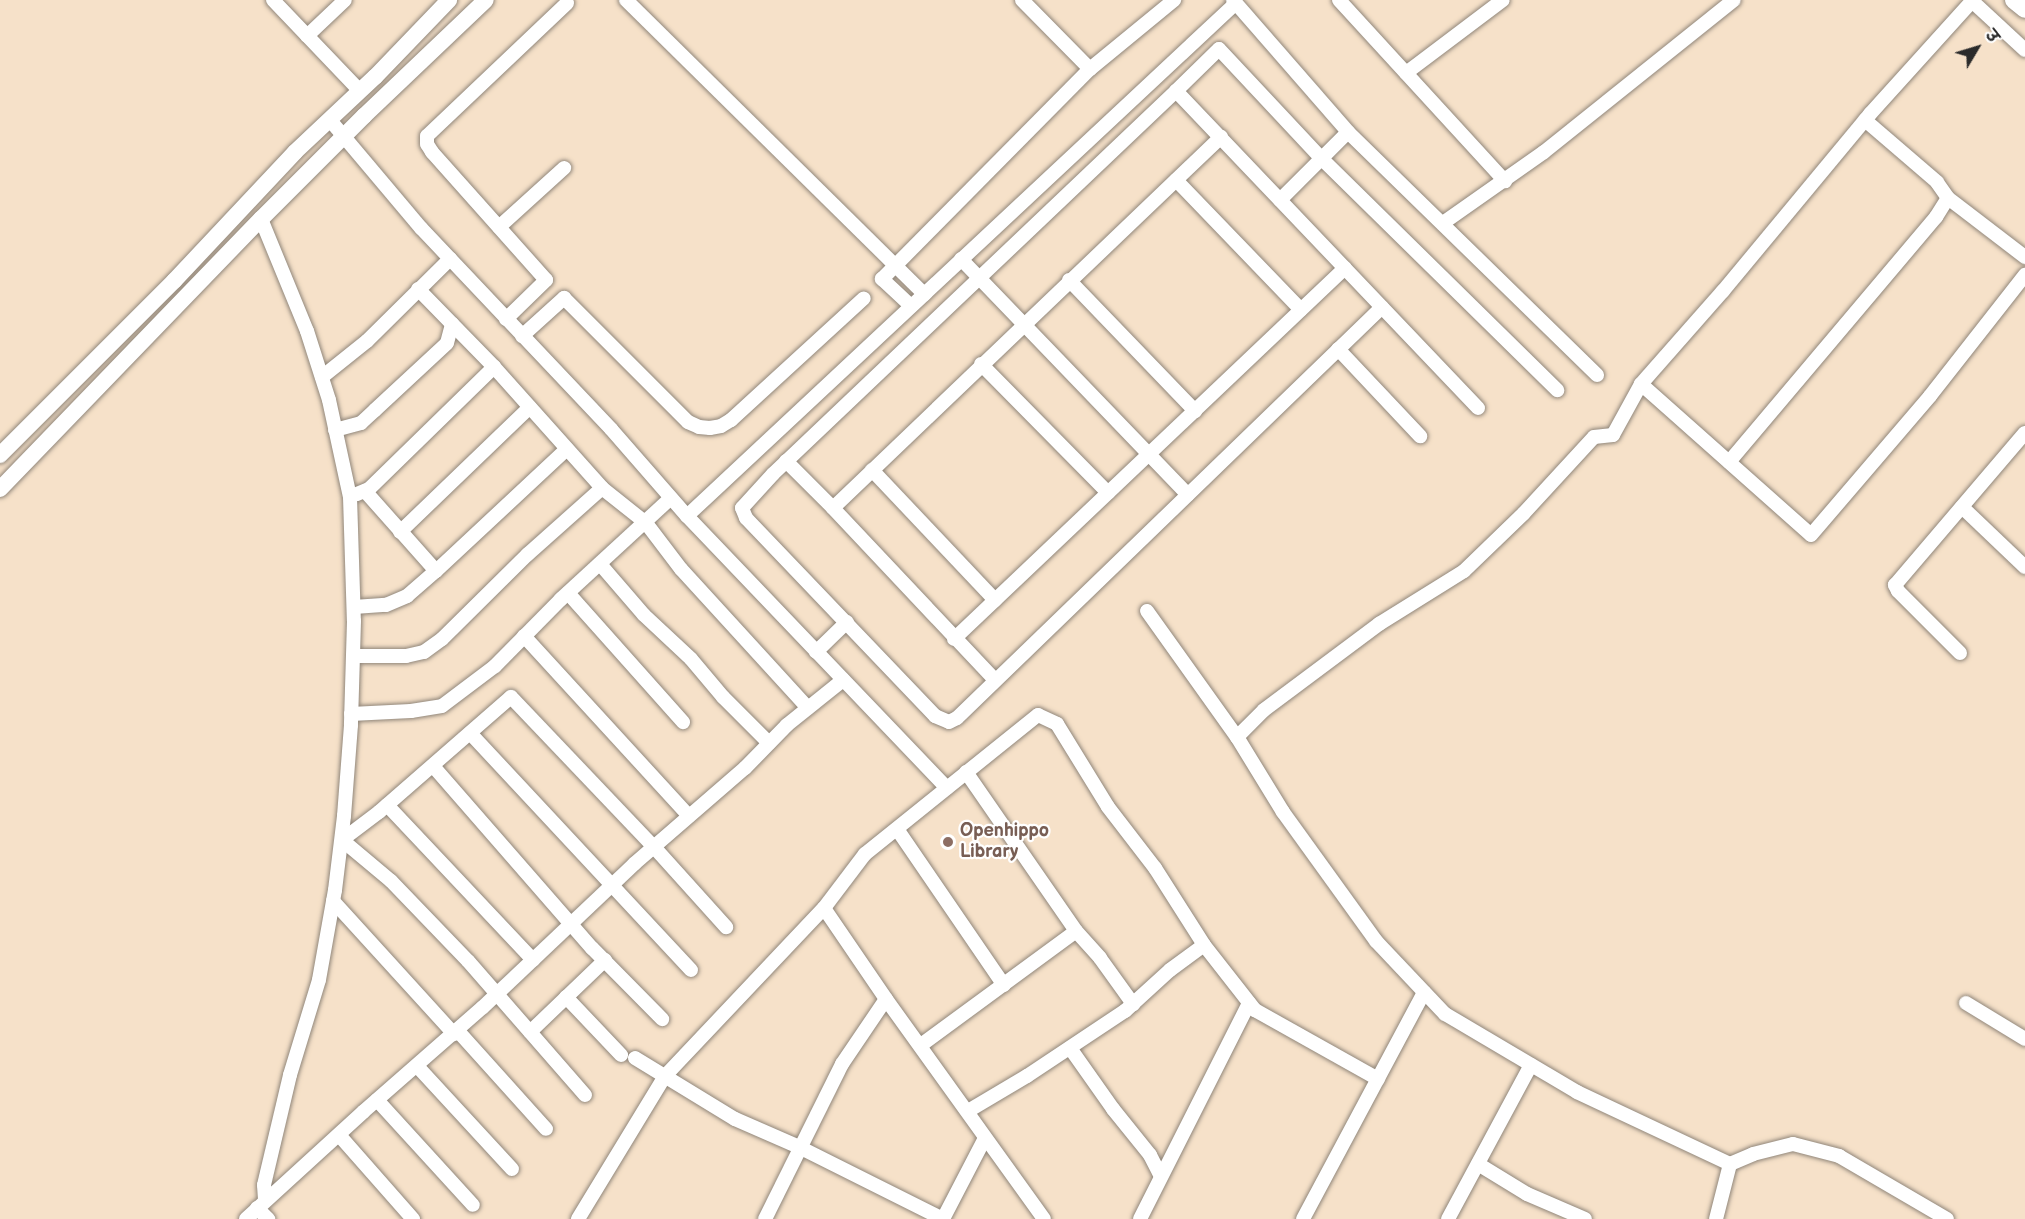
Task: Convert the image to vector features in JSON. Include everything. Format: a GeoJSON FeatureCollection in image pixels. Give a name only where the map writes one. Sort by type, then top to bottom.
{"type":"FeatureCollection","features":[{"type":"Feature","properties":{"kind":"main road"},"geometry":{"type":"LineString","coordinates":[[2014,0],[2025,9]]}},
{"type":"Feature","properties":{"kind":"street"},"geometry":{"type":"LineString","coordinates":[[273,0],[360,92]]}},
{"type":"Feature","properties":{"kind":"street"},"geometry":{"type":"LineString","coordinates":[[307,36],[345,0]]}},
{"type":"Feature","properties":{"kind":"street"},"geometry":{"type":"LineString","coordinates":[[0,455],[449,0]]}},
{"type":"Feature","properties":{"kind":"street"},"geometry":{"type":"LineString","coordinates":[[0,489],[261,219],[486,0]]}},
{"type":"Feature","properties":{"kind":"street"},"geometry":{"type":"LineString","coordinates":[[626,0],[924,294]]}},
{"type":"Feature","properties":{"kind":"street"},"geometry":{"type":"LineString","coordinates":[[1022,0],[1090,69]]}},
{"type":"Feature","properties":{"kind":"street"},"geometry":{"type":"LineString","coordinates":[[910,306],[882,279],[1090,69],[1174,0]]}},
{"type":"Feature","properties":{"kind":"street"},"geometry":{"type":"LineString","coordinates":[[1339,0],[1505,181]]}},
{"type":"Feature","properties":{"kind":"street"},"geometry":{"type":"LineString","coordinates":[[1406,73],[1503,0]]}},
{"type":"Feature","properties":{"kind":"street"},"geometry":{"type":"LineString","coordinates":[[1238,737],[1263,710],[1379,624],[1464,571],[1524,513],[1594,437],[1613,435],[1641,384],[1723,291],[1864,120],[1973,0],[2025,50]]}},
{"type":"Feature","properties":{"kind":"street"},"geometry":{"type":"LineString","coordinates":[[1443,223],[1505,181],[1587,119],[1731,1]]}},
{"type":"Feature","properties":{"kind":"street"},"geometry":{"type":"LineString","coordinates":[[687,516],[1234,2],[1348,132],[1597,375]]}},
{"type":"Feature","properties":{"kind":"street"},"geometry":{"type":"LineString","coordinates":[[567,3],[428,136],[427,144],[546,280],[688,422],[699,427],[710,428],[721,426],[730,420],[864,298]]}},
{"type":"Feature","properties":{"kind":"street"},"geometry":{"type":"LineString","coordinates":[[1382,307],[957,718],[949,722],[935,716],[746,518],[742,508],[786,462],[979,276],[1219,49],[1322,159],[1557,390]]}},
{"type":"Feature","properties":{"kind":"street"},"geometry":{"type":"LineString","coordinates":[[1176,90],[1478,408]]}},
{"type":"Feature","properties":{"kind":"street"},"geometry":{"type":"LineString","coordinates":[[330,120],[345,135],[421,228],[611,429],[687,516],[946,789]]}},
{"type":"Feature","properties":{"kind":"street"},"geometry":{"type":"LineString","coordinates":[[1864,120],[1937,182],[1948,198],[2025,257]]}},
{"type":"Feature","properties":{"kind":"street"},"geometry":{"type":"LineString","coordinates":[[1280,200],[1348,132]]}},
{"type":"Feature","properties":{"kind":"street"},"geometry":{"type":"LineString","coordinates":[[832,508],[1023,323],[1221,137]]}},
{"type":"Feature","properties":{"kind":"street"},"geometry":{"type":"LineString","coordinates":[[499,227],[564,168]]}},
{"type":"Feature","properties":{"kind":"street"},"geometry":{"type":"LineString","coordinates":[[1176,180],[1301,310]]}},
{"type":"Feature","properties":{"kind":"street"},"geometry":{"type":"LineString","coordinates":[[1729,462],[1929,226],[1948,198]]}},
{"type":"Feature","properties":{"kind":"street"},"geometry":{"type":"LineString","coordinates":[[261,219],[307,331],[322,377],[335,430],[350,497],[354,607],[351,714],[342,840],[319,980],[290,1075],[264,1185],[261,1204],[268,1219]]}},
{"type":"Feature","properties":{"kind":"street"},"geometry":{"type":"LineString","coordinates":[[322,377],[367,340],[450,259]]}},
{"type":"Feature","properties":{"kind":"street"},"geometry":{"type":"LineString","coordinates":[[961,259],[1188,495]]}},
{"type":"Feature","properties":{"kind":"street"},"geometry":{"type":"LineString","coordinates":[[954,639],[1345,268]]}},
{"type":"Feature","properties":{"kind":"street"},"geometry":{"type":"LineString","coordinates":[[1641,384],[1811,535],[1930,396],[2025,275]]}},
{"type":"Feature","properties":{"kind":"street"},"geometry":{"type":"LineString","coordinates":[[506,319],[546,280]]}},
{"type":"Feature","properties":{"kind":"street"},"geometry":{"type":"LineString","coordinates":[[1069,280],[1195,411]]}},
{"type":"Feature","properties":{"kind":"street"},"geometry":{"type":"LineString","coordinates":[[418,289],[494,367],[602,488],[646,523],[681,569],[808,708]]}},
{"type":"Feature","properties":{"kind":"street"},"geometry":{"type":"LineString","coordinates":[[522,336],[564,298]]}},
{"type":"Feature","properties":{"kind":"street"},"geometry":{"type":"LineString","coordinates":[[335,430],[361,423],[447,343],[452,324]]}},
{"type":"Feature","properties":{"kind":"street"},"geometry":{"type":"LineString","coordinates":[[1338,349],[1420,436]]}},
{"type":"Feature","properties":{"kind":"street"},"geometry":{"type":"LineString","coordinates":[[981,364],[1108,493]]}},
{"type":"Feature","properties":{"kind":"street"},"geometry":{"type":"LineString","coordinates":[[350,497],[365,491],[494,367]]}},
{"type":"Feature","properties":{"kind":"street"},"geometry":{"type":"LineString","coordinates":[[400,532],[530,407]]}},
{"type":"Feature","properties":{"kind":"street"},"geometry":{"type":"LineString","coordinates":[[1960,653],[1898,591],[1895,585],[2025,433]]}},
{"type":"Feature","properties":{"kind":"street"},"geometry":{"type":"LineString","coordinates":[[354,607],[386,605],[407,596],[567,449]]}},
{"type":"Feature","properties":{"kind":"street"},"geometry":{"type":"LineString","coordinates":[[786,462],[995,680]]}},
{"type":"Feature","properties":{"kind":"street"},"geometry":{"type":"LineString","coordinates":[[872,470],[995,600]]}},
{"type":"Feature","properties":{"kind":"street"},"geometry":{"type":"LineString","coordinates":[[353,656],[406,656],[423,652],[442,639],[528,554],[602,488]]}},
{"type":"Feature","properties":{"kind":"street"},"geometry":{"type":"LineString","coordinates":[[365,491],[436,571]]}},
{"type":"Feature","properties":{"kind":"street"},"geometry":{"type":"LineString","coordinates":[[351,714],[411,711],[442,706],[495,666],[568,593],[671,498]]}},
{"type":"Feature","properties":{"kind":"street"},"geometry":{"type":"LineString","coordinates":[[1962,507],[2025,567]]}},
{"type":"Feature","properties":{"kind":"street"},"geometry":{"type":"LineString","coordinates":[[600,564],[644,615],[691,659],[723,697],[769,743]]}},
{"type":"Feature","properties":{"kind":"street"},"geometry":{"type":"LineString","coordinates":[[568,593],[683,722]]}},
{"type":"Feature","properties":{"kind":"street"},"geometry":{"type":"LineString","coordinates":[[1147,611],[1238,737],[1283,812],[1376,941],[1446,1014],[1577,1092],[1730,1164],[1753,1154],[1793,1143],[1839,1156],[1947,1219]]}},
{"type":"Feature","properties":{"kind":"street"},"geometry":{"type":"LineString","coordinates":[[816,652],[847,622]]}},
{"type":"Feature","properties":{"kind":"street"},"geometry":{"type":"LineString","coordinates":[[524,636],[689,816]]}},
{"type":"Feature","properties":{"kind":"street"},"geometry":{"type":"LineString","coordinates":[[246,1219],[496,995],[612,885],[769,743],[843,680]]}},
{"type":"Feature","properties":{"kind":"street"},"geometry":{"type":"LineString","coordinates":[[342,840],[387,805],[511,697],[654,847],[726,927]]}},
{"type":"Feature","properties":{"kind":"street"},"geometry":{"type":"LineString","coordinates":[[578,1219],[665,1076],[824,908],[865,854],[1038,715],[1058,724],[1108,807],[1155,868],[1204,945],[1255,1010],[1377,1079]]}},
{"type":"Feature","properties":{"kind":"street"},"geometry":{"type":"LineString","coordinates":[[470,734],[691,970]]}},
{"type":"Feature","properties":{"kind":"street"},"geometry":{"type":"LineString","coordinates":[[433,766],[571,924],[662,1018]]}},
{"type":"Feature","properties":{"kind":"street"},"geometry":{"type":"LineString","coordinates":[[966,772],[1076,931],[1100,958],[1133,1004]]}},
{"type":"Feature","properties":{"kind":"street"},"geometry":{"type":"LineString","coordinates":[[387,805],[533,960]]}},
{"type":"Feature","properties":{"kind":"street"},"geometry":{"type":"LineString","coordinates":[[897,829],[1004,985]]}},
{"type":"Feature","properties":{"kind":"street"},"geometry":{"type":"LineString","coordinates":[[342,840],[391,881],[468,960],[585,1095]]}},
{"type":"Feature","properties":{"kind":"street"},"geometry":{"type":"LineString","coordinates":[[333,901],[546,1129]]}},
{"type":"Feature","properties":{"kind":"street"},"geometry":{"type":"LineString","coordinates":[[824,908],[886,999],[1044,1219]]}},
{"type":"Feature","properties":{"kind":"street"},"geometry":{"type":"LineString","coordinates":[[921,1045],[1076,931]]}},
{"type":"Feature","properties":{"kind":"street"},"geometry":{"type":"LineString","coordinates":[[968,1111],[1070,1048],[1133,1004],[1170,970],[1204,945]]}},
{"type":"Feature","properties":{"kind":"street"},"geometry":{"type":"LineString","coordinates":[[530,1032],[605,960]]}},
{"type":"Feature","properties":{"kind":"street"},"geometry":{"type":"LineString","coordinates":[[1303,1219],[1424,992]]}},
{"type":"Feature","properties":{"kind":"street"},"geometry":{"type":"LineString","coordinates":[[566,997],[621,1055]]}},
{"type":"Feature","properties":{"kind":"street"},"geometry":{"type":"LineString","coordinates":[[765,1219],[842,1064],[886,999]]}},
{"type":"Feature","properties":{"kind":"street"},"geometry":{"type":"LineString","coordinates":[[1140,1219],[1249,1003]]}},
{"type":"Feature","properties":{"kind":"street"},"geometry":{"type":"LineString","coordinates":[[1966,1003],[2025,1038]]}},
{"type":"Feature","properties":{"kind":"street"},"geometry":{"type":"LineString","coordinates":[[1070,1048],[1113,1109],[1150,1155],[1160,1176]]}},
{"type":"Feature","properties":{"kind":"street"},"geometry":{"type":"LineString","coordinates":[[635,1058],[735,1119],[799,1147],[943,1219],[985,1138]]}},
{"type":"Feature","properties":{"kind":"street"},"geometry":{"type":"LineString","coordinates":[[1448,1219],[1531,1065]]}},
{"type":"Feature","properties":{"kind":"street"},"geometry":{"type":"LineString","coordinates":[[417,1066],[512,1169]]}},
{"type":"Feature","properties":{"kind":"street"},"geometry":{"type":"LineString","coordinates":[[377,1100],[473,1205]]}},
{"type":"Feature","properties":{"kind":"street"},"geometry":{"type":"LineString","coordinates":[[339,1135],[413,1219]]}},
{"type":"Feature","properties":{"kind":"street"},"geometry":{"type":"LineString","coordinates":[[1478,1164],[1527,1194],[1585,1219]]}},
{"type":"Feature","properties":{"kind":"street"},"geometry":{"type":"LineString","coordinates":[[1716,1219],[1730,1164]]}},
{"type":"Feature","properties":{"kind":"place","name":"Openhippo Library"},"geometry":{"type":"Point","coordinates":[948,842]}}]}
